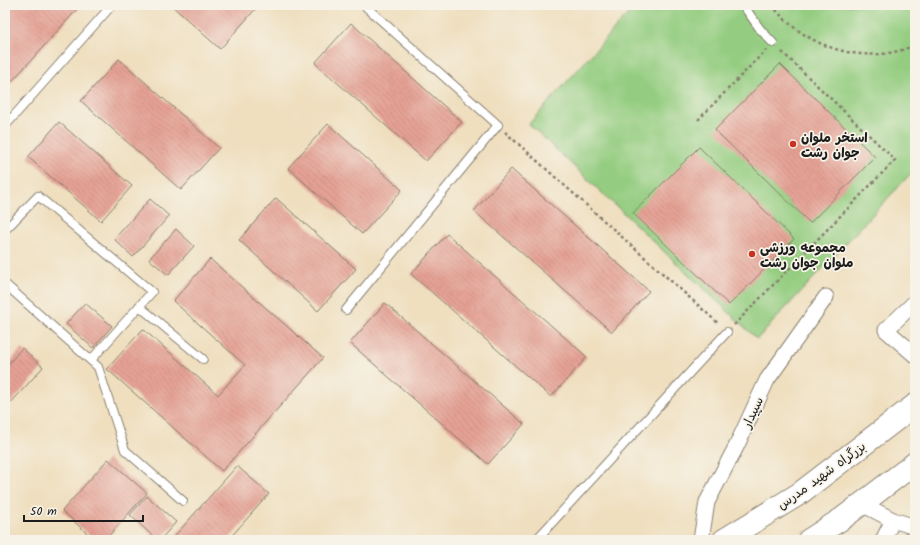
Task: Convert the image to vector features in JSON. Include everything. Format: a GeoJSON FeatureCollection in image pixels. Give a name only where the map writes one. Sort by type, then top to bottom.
{"type":"FeatureCollection","features":[{"type":"Feature","properties":{"kind":"highway","name":"بزرگراه شهید مدرس"},"geometry":{"type":"LineString","coordinates":[[724,540],[799,494],[915,405]]}},
{"type":"Feature","properties":{"kind":"highway"},"geometry":{"type":"LineString","coordinates":[[809,540],[862,504],[915,463]]}},
{"type":"Feature","properties":{"kind":"street","name":"سپیدار"},"geometry":{"type":"LineString","coordinates":[[702,540],[707,502],[736,448],[767,380],[826,296]]}},
{"type":"Feature","properties":{"kind":"street"},"geometry":{"type":"LineString","coordinates":[[915,302],[886,330],[915,355]]}},
{"type":"Feature","properties":{"kind":"street"},"geometry":{"type":"LineString","coordinates":[[862,504],[893,520],[915,527]]}},
{"type":"Feature","properties":{"kind":"street"},"geometry":{"type":"LineString","coordinates":[[883,540],[893,520]]}},
{"type":"Feature","properties":{"kind":"lane"},"geometry":{"type":"LineString","coordinates":[[5,126],[112,5]]}},
{"type":"Feature","properties":{"kind":"lane"},"geometry":{"type":"LineString","coordinates":[[346,310],[498,125],[364,5]]}},
{"type":"Feature","properties":{"kind":"lane"},"geometry":{"type":"LineString","coordinates":[[743,5],[760,29],[773,43]]}},
{"type":"Feature","properties":{"kind":"lane"},"geometry":{"type":"LineString","coordinates":[[5,230],[38,196],[152,292],[91,360]]}},
{"type":"Feature","properties":{"kind":"lane"},"geometry":{"type":"LineString","coordinates":[[5,284],[98,367],[125,450],[182,501]]}},
{"type":"Feature","properties":{"kind":"lane"},"geometry":{"type":"LineString","coordinates":[[139,306],[204,359]]}},
{"type":"Feature","properties":{"kind":"lane"},"geometry":{"type":"LineString","coordinates":[[536,540],[728,332]]}},
{"type":"Feature","properties":{"kind":"path"},"geometry":{"type":"LineString","coordinates":[[772,5],[784,19],[802,33],[827,47],[844,51],[878,54],[915,45]]}},
{"type":"Feature","properties":{"kind":"path"},"geometry":{"type":"LineString","coordinates":[[498,125],[728,332],[895,160],[773,43],[698,120]]}},
{"type":"Feature","properties":{"kind":"green space","name":"مجموعه ورزشی ملوان جوان رشت"},"geometry":{"type":"Polygon","coordinates":[[[636,5],[915,5],[915,169],[757,339],[529,124],[636,5]]]}},
{"type":"Feature","properties":{"kind":"building"},"geometry":{"type":"Polygon","coordinates":[[[5,5],[81,5],[5,89],[5,5]]]}},
{"type":"Feature","properties":{"kind":"building"},"geometry":{"type":"Polygon","coordinates":[[[171,5],[259,5],[220,49],[171,5]]]}},
{"type":"Feature","properties":{"kind":"building"},"geometry":{"type":"Polygon","coordinates":[[[351,23],[462,122],[426,161],[315,63],[351,23]]]}},
{"type":"Feature","properties":{"kind":"building"},"geometry":{"type":"Polygon","coordinates":[[[119,59],[219,148],[181,190],[81,101],[119,59]]]}},
{"type":"Feature","properties":{"kind":"building"},"geometry":{"type":"Polygon","coordinates":[[[780,64],[875,157],[810,223],[715,130],[780,64]]]}},
{"type":"Feature","properties":{"kind":"building"},"geometry":{"type":"Polygon","coordinates":[[[59,122],[132,186],[101,221],[28,157],[59,122]]]}},
{"type":"Feature","properties":{"kind":"building"},"geometry":{"type":"Polygon","coordinates":[[[328,124],[402,190],[362,234],[288,168],[328,124]]]}},
{"type":"Feature","properties":{"kind":"building"},"geometry":{"type":"Polygon","coordinates":[[[699,147],[794,239],[729,305],[633,213],[699,147]]]}},
{"type":"Feature","properties":{"kind":"building"},"geometry":{"type":"Polygon","coordinates":[[[511,169],[649,291],[612,332],[474,211],[511,169]]]}},
{"type":"Feature","properties":{"kind":"building"},"geometry":{"type":"Polygon","coordinates":[[[276,198],[356,269],[318,311],[239,240],[276,198]]]}},
{"type":"Feature","properties":{"kind":"building"},"geometry":{"type":"Polygon","coordinates":[[[150,199],[169,216],[133,257],[114,239],[150,199]]]}},
{"type":"Feature","properties":{"kind":"building"},"geometry":{"type":"Polygon","coordinates":[[[176,229],[194,246],[168,275],[149,259],[176,229]]]}},
{"type":"Feature","properties":{"kind":"building"},"geometry":{"type":"Polygon","coordinates":[[[447,234],[587,357],[551,397],[411,274],[447,234]]]}},
{"type":"Feature","properties":{"kind":"building"},"geometry":{"type":"Polygon","coordinates":[[[210,259],[323,358],[222,471],[107,369],[143,329],[218,395],[245,365],[173,301],[210,259]]]}},
{"type":"Feature","properties":{"kind":"building"},"geometry":{"type":"Polygon","coordinates":[[[85,303],[112,326],[93,348],[66,324],[85,303]]]}},
{"type":"Feature","properties":{"kind":"building"},"geometry":{"type":"Polygon","coordinates":[[[385,303],[524,424],[488,464],[350,343],[385,303]]]}},
{"type":"Feature","properties":{"kind":"building"},"geometry":{"type":"Polygon","coordinates":[[[22,348],[43,367],[9,405],[5,402],[5,368],[22,348]]]}},
{"type":"Feature","properties":{"kind":"building"},"geometry":{"type":"Polygon","coordinates":[[[108,459],[147,493],[105,540],[95,540],[62,511],[108,459]]]}},
{"type":"Feature","properties":{"kind":"building"},"geometry":{"type":"Polygon","coordinates":[[[237,466],[269,494],[228,540],[171,540],[237,466]]]}},
{"type":"Feature","properties":{"kind":"building"},"geometry":{"type":"Polygon","coordinates":[[[147,496],[176,522],[160,540],[157,540],[130,515],[147,496]]]}},
{"type":"Feature","properties":{"kind":"place","name":"استخر ملوان جوان رشت"},"geometry":{"type":"Point","coordinates":[793,144]}},
{"type":"Feature","properties":{"kind":"place","name":"مجموعه ورزشی ملوان جوان رشت"},"geometry":{"type":"Point","coordinates":[752,254]}}]}
